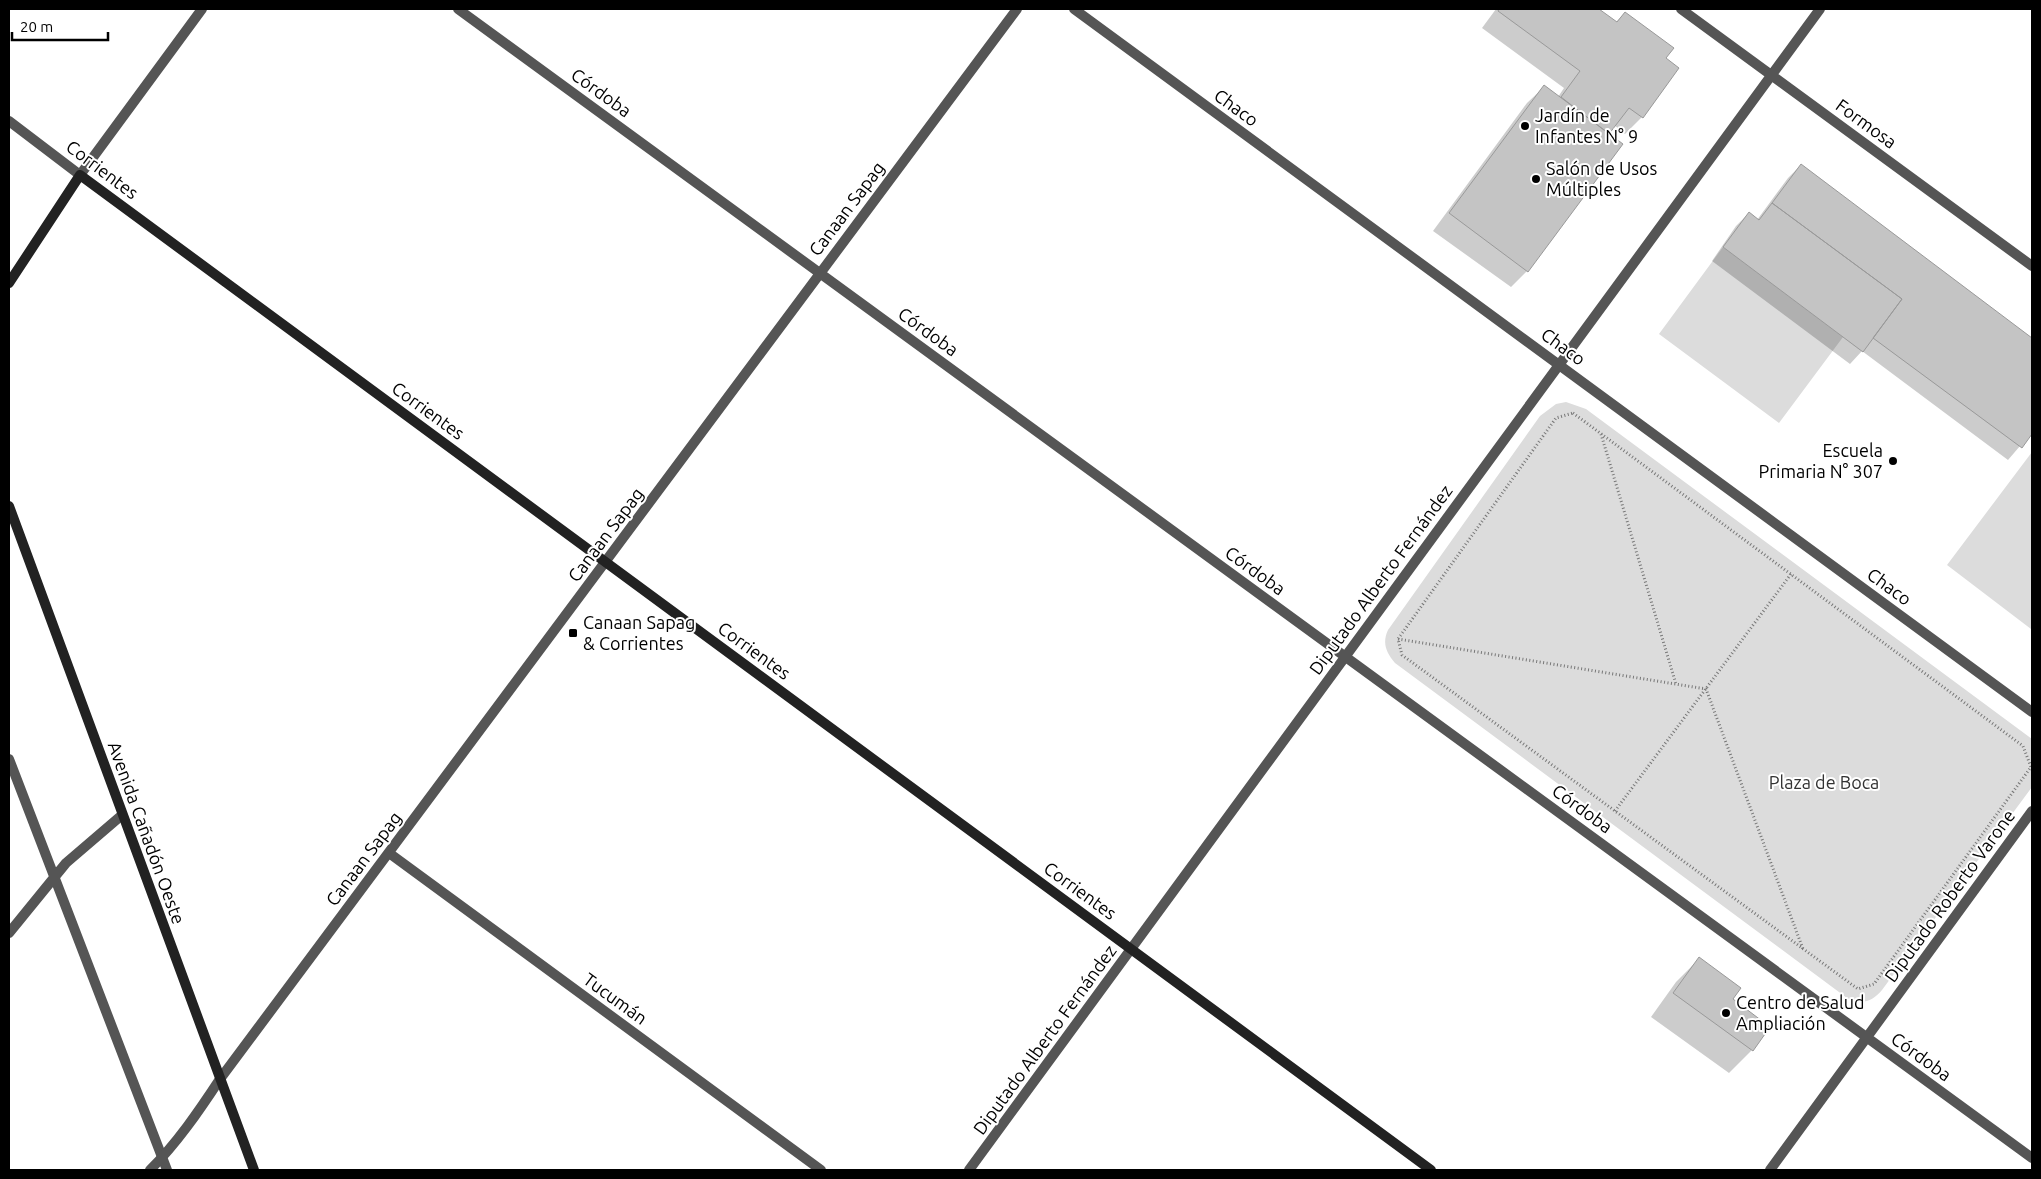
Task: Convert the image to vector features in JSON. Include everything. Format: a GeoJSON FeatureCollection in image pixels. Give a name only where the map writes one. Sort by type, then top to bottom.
{"type":"FeatureCollection","features":[{"type":"Feature","properties":{"kind":"street"},"geometry":{"type":"LineString","coordinates":[[9,283],[80,175],[202,9]]}},
{"type":"Feature","properties":{"kind":"street","name":"Córdoba"},"geometry":{"type":"LineString","coordinates":[[458,9],[2032,1158]]}},
{"type":"Feature","properties":{"kind":"street","name":"Canaan Sapag"},"geometry":{"type":"LineString","coordinates":[[150,1170],[191,1122],[220,1079],[1017,9]]}},
{"type":"Feature","properties":{"kind":"street","name":"Chaco"},"geometry":{"type":"LineString","coordinates":[[1074,9],[2032,712]]}},
{"type":"Feature","properties":{"kind":"street","name":"Formosa"},"geometry":{"type":"LineString","coordinates":[[1681,9],[2032,266]]}},
{"type":"Feature","properties":{"kind":"street","name":"Diputado Alberto Fernández"},"geometry":{"type":"LineString","coordinates":[[969,1170],[1820,9]]}},
{"type":"Feature","properties":{"kind":"street","name":"Corrientes"},"geometry":{"type":"LineString","coordinates":[[9,121],[1432,1170]]}},
{"type":"Feature","properties":{"kind":"street","name":"Avenida Cañadón Oeste"},"geometry":{"type":"LineString","coordinates":[[9,506],[254,1170]]}},
{"type":"Feature","properties":{"kind":"street"},"geometry":{"type":"LineString","coordinates":[[9,758],[167,1170]]}},
{"type":"Feature","properties":{"kind":"street","name":"Diputado Roberto Varone"},"geometry":{"type":"LineString","coordinates":[[1770,1170],[2032,811]]}},
{"type":"Feature","properties":{"kind":"street"},"geometry":{"type":"LineString","coordinates":[[9,933],[66,863],[122,815]]}},
{"type":"Feature","properties":{"kind":"street","name":"Tucumán"},"geometry":{"type":"LineString","coordinates":[[389,853],[821,1170]]}},
{"type":"Feature","properties":{"kind":"path"},"geometry":{"type":"LineString","coordinates":[[1573,413],[1601,434],[2023,746],[2031,768],[1874,984],[1858,989],[1402,655],[1398,639],[1556,418],[1573,413]]}},
{"type":"Feature","properties":{"kind":"path"},"geometry":{"type":"LineString","coordinates":[[1601,434],[1676,684]]}},
{"type":"Feature","properties":{"kind":"path"},"geometry":{"type":"LineString","coordinates":[[1615,811],[1791,574]]}},
{"type":"Feature","properties":{"kind":"path"},"geometry":{"type":"LineString","coordinates":[[1398,639],[1706,689]]}},
{"type":"Feature","properties":{"kind":"path"},"geometry":{"type":"LineString","coordinates":[[1706,689],[1803,950]]}},
{"type":"Feature","properties":{"kind":"green space"},"geometry":{"type":"Polygon","coordinates":[[[1723,247],[1843,337],[1779,423],[1659,334],[1723,247]]]}},
{"type":"Feature","properties":{"kind":"green space","name":"Plaza de Boca"},"geometry":{"type":"Polygon","coordinates":[[[1566,402],[1586,409],[2032,739],[2032,787],[1882,990],[1870,1000],[1862,1002],[1847,998],[1395,663],[1389,655],[1385,643],[1388,630],[1540,416],[1556,404],[1566,402]]]}},
{"type":"Feature","properties":{"kind":"green space"},"geometry":{"type":"Polygon","coordinates":[[[2032,452],[2032,627],[2031,629],[1947,565],[2032,452]]]}},
{"type":"Feature","properties":{"kind":"building"},"geometry":{"type":"Polygon","coordinates":[[[1499,9],[1599,9],[1617,22],[1625,12],[1674,48],[1666,58],[1679,68],[1643,118],[1629,108],[1609,134],[1561,97],[1580,71],[1498,11],[1499,9]]]}},
{"type":"Feature","properties":{"kind":"building","name":"Salón de Usos Múltiples"},"geometry":{"type":"Polygon","coordinates":[[[1544,85],[1623,144],[1528,272],[1449,213],[1544,85]]]}},
{"type":"Feature","properties":{"kind":"building"},"geometry":{"type":"Polygon","coordinates":[[[1801,164],[2032,338],[2032,434],[2022,448],[1873,338],[1902,299],[1772,203],[1801,164]]]}},
{"type":"Feature","properties":{"kind":"building"},"geometry":{"type":"Polygon","coordinates":[[[1772,203],[1902,299],[1863,352],[1723,247],[1749,212],[1759,220],[1772,203]]]}},
{"type":"Feature","properties":{"kind":"building","name":"Centro de Salud Ampliación"},"geometry":{"type":"Polygon","coordinates":[[[1699,957],[1741,988],[1733,999],[1770,1027],[1753,1051],[1673,993],[1699,957]]]}},
{"type":"Feature","properties":{"kind":"place","name":"Jardín de Infantes N° 9"},"geometry":{"type":"Point","coordinates":[1525,126]}},
{"type":"Feature","properties":{"kind":"place","name":"Salón de Usos Múltiples"},"geometry":{"type":"Point","coordinates":[1536,179]}},
{"type":"Feature","properties":{"kind":"place","name":"Escuela Primaria N° 307"},"geometry":{"type":"Point","coordinates":[1893,461]}},
{"type":"Feature","properties":{"kind":"place","name":"Canaan Sapag & Corrientes"},"geometry":{"type":"Point","coordinates":[573,633]}},
{"type":"Feature","properties":{"kind":"place","name":"Centro de Salud Ampliación"},"geometry":{"type":"Point","coordinates":[1726,1013]}}]}
